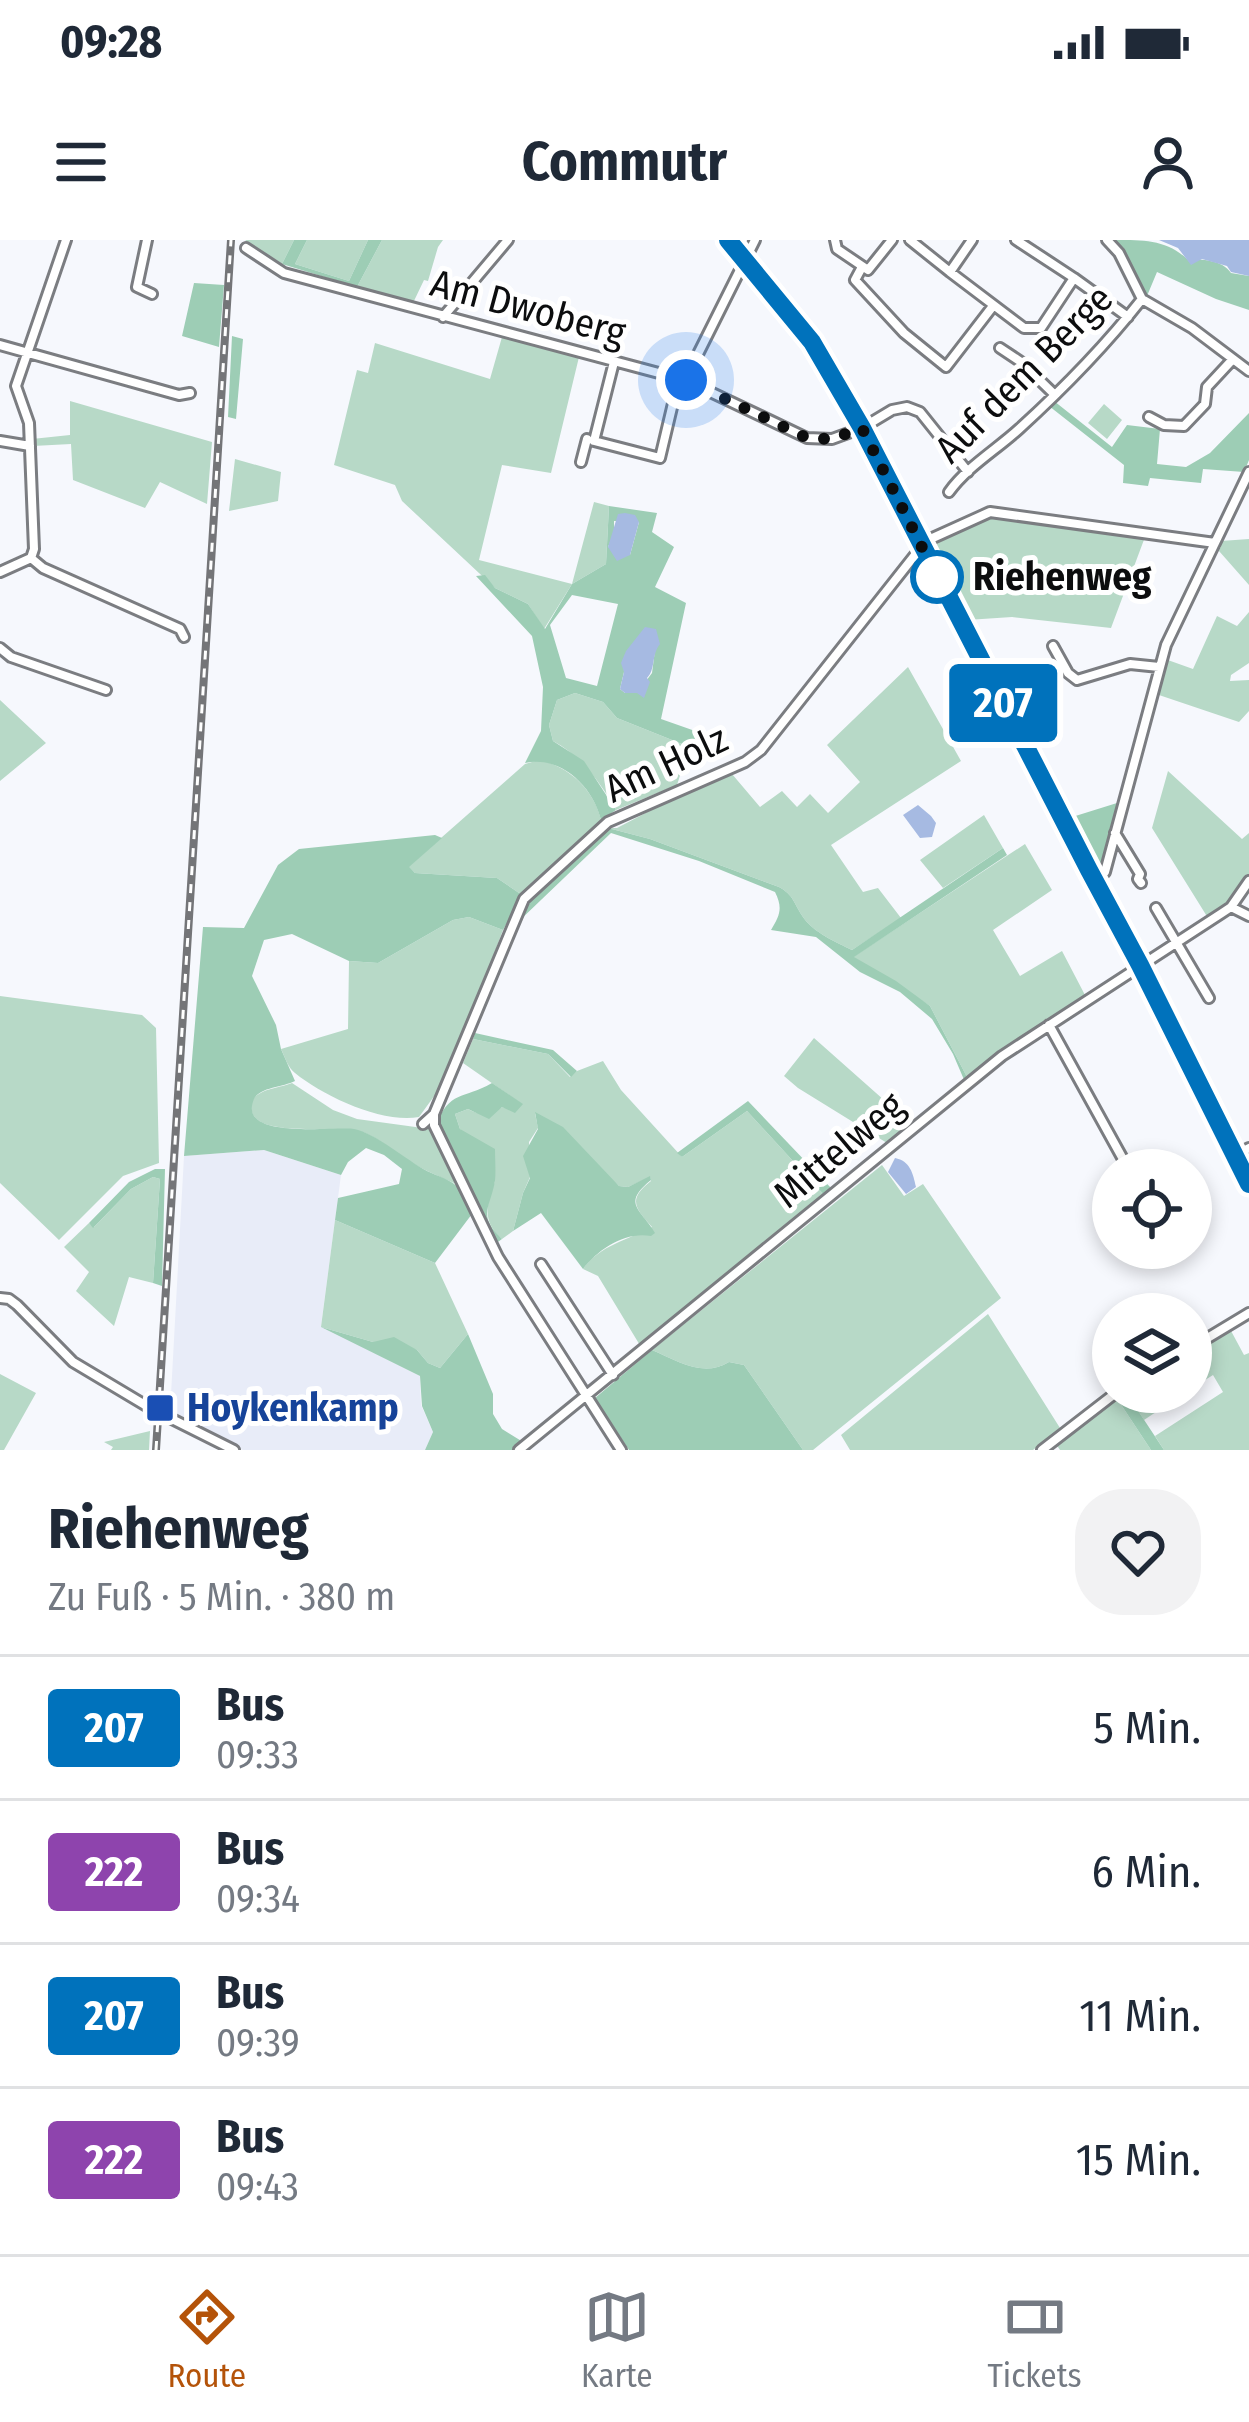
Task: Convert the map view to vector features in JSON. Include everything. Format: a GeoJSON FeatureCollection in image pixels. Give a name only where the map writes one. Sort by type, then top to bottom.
{"type":"FeatureCollection","features":[{"type":"Feature","properties":{"kind":"street"},"geometry":{"type":"LineString","coordinates":[[0,572],[31,558],[34,548],[29,423],[16,386],[66,240]]}},
{"type":"Feature","properties":{"kind":"street"},"geometry":{"type":"LineString","coordinates":[[147,240],[137,287],[152,294]]}},
{"type":"Feature","properties":{"kind":"street"},"geometry":{"type":"LineString","coordinates":[[443,317],[508,240]]}},
{"type":"Feature","properties":{"kind":"street"},"geometry":{"type":"LineString","coordinates":[[728,240],[812,342],[862,428],[1249,1184]]}},
{"type":"Feature","properties":{"kind":"street"},"geometry":{"type":"LineString","coordinates":[[588,440],[660,458],[682,379],[755,240]]}},
{"type":"Feature","properties":{"kind":"street"},"geometry":{"type":"LineString","coordinates":[[822,240],[836,244],[868,270],[892,240]]}},
{"type":"Feature","properties":{"kind":"street"},"geometry":{"type":"LineString","coordinates":[[910,240],[1024,328],[1042,328],[1074,278]]}},
{"type":"Feature","properties":{"kind":"street"},"geometry":{"type":"LineString","coordinates":[[950,272],[971,240]]}},
{"type":"Feature","properties":{"kind":"street"},"geometry":{"type":"LineString","coordinates":[[1016,240],[1128,317]]}},
{"type":"Feature","properties":{"kind":"street"},"geometry":{"type":"LineString","coordinates":[[1107,240],[1119,253],[1142,299],[1192,328],[1249,371]]}},
{"type":"Feature","properties":{"kind":"street","name":"Am Dwoberg"},"geometry":{"type":"LineString","coordinates":[[246,248],[284,273],[682,379],[807,438],[832,439],[907,407],[920,412],[968,472]]}},
{"type":"Feature","properties":{"kind":"street"},"geometry":{"type":"LineString","coordinates":[[862,267],[855,280],[904,333],[946,367],[993,306]]}},
{"type":"Feature","properties":{"kind":"street","name":"Auf dem Berge"},"geometry":{"type":"LineString","coordinates":[[949,492],[1055,395],[1142,299]]}},
{"type":"Feature","properties":{"kind":"street"},"geometry":{"type":"LineString","coordinates":[[0,345],[179,395],[190,393]]}},
{"type":"Feature","properties":{"kind":"street"},"geometry":{"type":"LineString","coordinates":[[1000,348],[1055,395]]}},
{"type":"Feature","properties":{"kind":"street"},"geometry":{"type":"LineString","coordinates":[[1149,417],[1184,426],[1232,359]]}},
{"type":"Feature","properties":{"kind":"street"},"geometry":{"type":"LineString","coordinates":[[581,462],[614,362]]}},
{"type":"Feature","properties":{"kind":"street"},"geometry":{"type":"LineString","coordinates":[[0,441],[30,446]]}},
{"type":"Feature","properties":{"kind":"street"},"geometry":{"type":"LineString","coordinates":[[1096,881],[1106,872],[1170,636],[1249,472]]}},
{"type":"Feature","properties":{"kind":"street"},"geometry":{"type":"LineString","coordinates":[[920,544],[990,512],[1215,543]]}},
{"type":"Feature","properties":{"kind":"street","name":"Am Holz"},"geometry":{"type":"LineString","coordinates":[[423,1124],[434,1114],[524,898],[608,822],[760,751],[920,544]]}},
{"type":"Feature","properties":{"kind":"street"},"geometry":{"type":"LineString","coordinates":[[31,558],[43,568],[180,629],[184,637]]}},
{"type":"Feature","properties":{"kind":"street"},"geometry":{"type":"LineString","coordinates":[[1053,646],[1077,680],[1130,664],[1160,667]]}},
{"type":"Feature","properties":{"kind":"street"},"geometry":{"type":"LineString","coordinates":[[0,648],[11,657],[106,690]]}},
{"type":"Feature","properties":{"kind":"street"},"geometry":{"type":"LineString","coordinates":[[1115,833],[1141,883]]}},
{"type":"Feature","properties":{"kind":"street"},"geometry":{"type":"LineString","coordinates":[[1249,881],[1231,907],[1249,916]]}},
{"type":"Feature","properties":{"kind":"street","name":"Mittelweg"},"geometry":{"type":"LineString","coordinates":[[519,1450],[1002,1056],[1231,907]]}},
{"type":"Feature","properties":{"kind":"street"},"geometry":{"type":"LineString","coordinates":[[1156,908],[1209,998]]}},
{"type":"Feature","properties":{"kind":"street"},"geometry":{"type":"LineString","coordinates":[[1049,1025],[1118,1149]]}},
{"type":"Feature","properties":{"kind":"street"},"geometry":{"type":"LineString","coordinates":[[434,1114],[434,1125],[498,1257],[621,1450]]}},
{"type":"Feature","properties":{"kind":"street"},"geometry":{"type":"LineString","coordinates":[[1235,1155],[1249,1148]]}},
{"type":"Feature","properties":{"kind":"street"},"geometry":{"type":"LineString","coordinates":[[541,1264],[613,1375]]}},
{"type":"Feature","properties":{"kind":"street"},"geometry":{"type":"LineString","coordinates":[[4,1295],[73,1362],[234,1450]]}},
{"type":"Feature","properties":{"kind":"street"},"geometry":{"type":"LineString","coordinates":[[1212,1335],[1249,1313]]}},
{"type":"Feature","properties":{"kind":"street"},"geometry":{"type":"LineString","coordinates":[[1042,1450],[1092,1411]]}},
{"type":"Feature","properties":{"kind":"shaded area"},"geometry":{"type":"Polygon","coordinates":[[[264,1150],[341,1175],[321,1326],[420,1376],[421,1405],[433,1432],[425,1450],[243,1450],[170,1413],[184,1156],[264,1150]]]}},
{"type":"Feature","properties":{"kind":"green space"},"geometry":{"type":"Polygon","coordinates":[[[245,240],[294,240],[282,264],[245,240]]]}},
{"type":"Feature","properties":{"kind":"green space"},"geometry":{"type":"Polygon","coordinates":[[[294,240],[307,240],[295,264],[349,281],[368,240],[382,240],[357,287],[282,264],[294,240]]]}},
{"type":"Feature","properties":{"kind":"green space"},"geometry":{"type":"Polygon","coordinates":[[[307,240],[368,240],[349,281],[295,264],[307,240]]]}},
{"type":"Feature","properties":{"kind":"green space"},"geometry":{"type":"Polygon","coordinates":[[[382,240],[443,240],[428,281],[424,280],[413,303],[357,287],[382,240]]]}},
{"type":"Feature","properties":{"kind":"green space"},"geometry":{"type":"Polygon","coordinates":[[[1116,240],[1163,245],[1187,259],[1211,261],[1231,273],[1249,276],[1249,310],[1157,272],[1147,296],[1116,240]]]}},
{"type":"Feature","properties":{"kind":"green space"},"geometry":{"type":"Polygon","coordinates":[[[194,283],[224,285],[219,347],[182,336],[194,283]]]}},
{"type":"Feature","properties":{"kind":"green space"},"geometry":{"type":"Polygon","coordinates":[[[232,336],[243,339],[236,419],[228,417],[232,336]]]}},
{"type":"Feature","properties":{"kind":"green space"},"geometry":{"type":"Polygon","coordinates":[[[502,337],[579,357],[551,473],[502,465],[479,560],[572,584],[544,629],[528,604],[495,588],[402,501],[395,485],[334,465],[357,370],[368,373],[375,343],[490,379],[502,337]]]}},
{"type":"Feature","properties":{"kind":"green space"},"geometry":{"type":"Polygon","coordinates":[[[70,401],[212,442],[207,504],[160,482],[145,508],[73,480],[71,444],[33,446],[32,439],[70,435],[70,401]]]}},
{"type":"Feature","properties":{"kind":"green space"},"geometry":{"type":"Polygon","coordinates":[[[1054,401],[1112,447],[1127,425],[1160,429],[1157,464],[1186,467],[1210,453],[1249,413],[1249,460],[1244,472],[1203,469],[1201,483],[1150,478],[1148,486],[1123,483],[1124,465],[1049,406],[1054,401]]]}},
{"type":"Feature","properties":{"kind":"green space"},"geometry":{"type":"Polygon","coordinates":[[[1104,404],[1122,420],[1107,439],[1088,423],[1104,404]]]}},
{"type":"Feature","properties":{"kind":"green space"},"geometry":{"type":"Polygon","coordinates":[[[235,459],[281,472],[278,501],[229,511],[235,459]]]}},
{"type":"Feature","properties":{"kind":"green space"},"geometry":{"type":"Polygon","coordinates":[[[594,502],[609,506],[606,564],[572,584],[594,502]]]}},
{"type":"Feature","properties":{"kind":"green space"},"geometry":{"type":"Polygon","coordinates":[[[609,506],[657,513],[652,532],[674,547],[655,587],[686,603],[661,719],[698,732],[697,750],[617,718],[603,702],[575,693],[557,700],[549,725],[553,741],[584,761],[616,810],[601,820],[591,796],[573,776],[551,764],[525,763],[541,731],[543,687],[532,636],[476,576],[485,575],[495,588],[528,604],[545,629],[572,584],[606,564],[609,506]],[[614,521],[608,547],[630,555],[639,522],[614,521]],[[572,595],[550,625],[566,678],[597,686],[618,604],[572,595]],[[655,650],[624,672],[620,689],[637,693],[652,673],[655,650]]]}},
{"type":"Feature","properties":{"kind":"green space"},"geometry":{"type":"Polygon","coordinates":[[[987,516],[1145,537],[1111,628],[1012,617],[967,620],[928,551],[933,543],[987,516]]]}},
{"type":"Feature","properties":{"kind":"green space"},"geometry":{"type":"Polygon","coordinates":[[[1249,539],[1249,585],[1219,551],[1221,541],[1249,539]]]}},
{"type":"Feature","properties":{"kind":"green space"},"geometry":{"type":"Polygon","coordinates":[[[1249,612],[1249,663],[1231,675],[1230,681],[1249,680],[1249,711],[1239,722],[1156,694],[1165,659],[1193,669],[1217,616],[1237,626],[1249,612]]]}},
{"type":"Feature","properties":{"kind":"green space"},"geometry":{"type":"Polygon","coordinates":[[[908,667],[961,761],[831,845],[863,892],[878,888],[901,918],[852,950],[813,928],[779,887],[608,828],[732,774],[760,807],[782,791],[797,807],[810,794],[828,813],[860,782],[827,745],[908,667]]]}},
{"type":"Feature","properties":{"kind":"green space"},"geometry":{"type":"Polygon","coordinates":[[[575,693],[603,702],[617,718],[697,750],[685,760],[677,785],[616,810],[589,771],[553,741],[549,725],[557,700],[575,693]]]}},
{"type":"Feature","properties":{"kind":"green space"},"geometry":{"type":"Polygon","coordinates":[[[0,700],[46,743],[0,781],[0,700]]]}},
{"type":"Feature","properties":{"kind":"green space"},"geometry":{"type":"Polygon","coordinates":[[[539,760],[578,781],[601,820],[522,895],[497,878],[415,873],[408,867],[525,764],[539,760]]]}},
{"type":"Feature","properties":{"kind":"green space"},"geometry":{"type":"Polygon","coordinates":[[[1168,771],[1242,839],[1249,833],[1249,879],[1227,906],[1208,918],[1152,828],[1168,771]]]}},
{"type":"Feature","properties":{"kind":"green space"},"geometry":{"type":"Polygon","coordinates":[[[1117,803],[1102,869],[1096,870],[1069,818],[1117,803]]]}},
{"type":"Feature","properties":{"kind":"green space"},"geometry":{"type":"Polygon","coordinates":[[[984,815],[1003,848],[943,888],[920,860],[984,815]]]}},
{"type":"Feature","properties":{"kind":"green space"},"geometry":{"type":"Polygon","coordinates":[[[608,828],[779,887],[813,928],[852,950],[1003,848],[1007,855],[854,957],[930,1006],[967,1077],[965,1082],[932,1019],[900,992],[860,972],[816,937],[771,930],[779,911],[775,892],[699,861],[611,833],[518,922],[527,900],[608,828]]]}},
{"type":"Feature","properties":{"kind":"green space"},"geometry":{"type":"Polygon","coordinates":[[[442,838],[409,867],[415,873],[497,878],[522,895],[503,930],[469,917],[453,920],[378,963],[349,961],[292,934],[264,940],[252,976],[276,1025],[295,1081],[257,1095],[252,1112],[259,1121],[273,1126],[363,1132],[456,1186],[472,1214],[435,1263],[335,1220],[338,1198],[399,1184],[402,1169],[384,1155],[366,1148],[348,1162],[341,1175],[264,1150],[184,1156],[203,927],[244,928],[278,865],[299,849],[442,838]]]}},
{"type":"Feature","properties":{"kind":"green space"},"geometry":{"type":"Polygon","coordinates":[[[1025,844],[1052,890],[993,930],[1020,976],[1062,951],[1086,997],[997,1052],[967,1077],[930,1006],[853,957],[1025,844]]]}},
{"type":"Feature","properties":{"kind":"green space"},"geometry":{"type":"Polygon","coordinates":[[[469,917],[503,930],[448,1077],[419,1117],[388,1116],[354,1106],[293,1071],[281,1049],[348,1029],[349,961],[378,963],[453,920],[469,917]]]}},
{"type":"Feature","properties":{"kind":"green space"},"geometry":{"type":"Polygon","coordinates":[[[0,996],[142,1015],[156,1028],[159,1163],[123,1176],[59,1240],[0,1183],[0,996]]]}},
{"type":"Feature","properties":{"kind":"green space"},"geometry":{"type":"Polygon","coordinates":[[[475,1033],[553,1050],[577,1071],[571,1077],[548,1054],[473,1039],[475,1033]]]}},
{"type":"Feature","properties":{"kind":"green space"},"geometry":{"type":"Polygon","coordinates":[[[814,1038],[911,1124],[887,1143],[784,1076],[814,1038]]]}},
{"type":"Feature","properties":{"kind":"green space"},"geometry":{"type":"Polygon","coordinates":[[[473,1039],[548,1054],[570,1077],[603,1061],[621,1090],[682,1157],[747,1111],[826,1197],[641,1347],[598,1276],[583,1269],[606,1249],[652,1227],[636,1203],[650,1177],[619,1186],[535,1113],[538,1128],[529,1142],[530,1177],[513,1231],[502,1239],[488,1219],[495,1181],[455,1114],[468,1109],[485,1114],[522,1104],[463,1063],[473,1039]]]}},
{"type":"Feature","properties":{"kind":"green space"},"geometry":{"type":"Polygon","coordinates":[[[292,1083],[333,1110],[357,1119],[430,1129],[458,1185],[413,1164],[365,1133],[283,1128],[258,1120],[251,1104],[258,1094],[292,1083]]]}},
{"type":"Feature","properties":{"kind":"green space"},"geometry":{"type":"Polygon","coordinates":[[[492,1083],[523,1104],[515,1113],[502,1107],[489,1119],[468,1109],[455,1114],[460,1129],[495,1149],[495,1181],[487,1217],[502,1239],[495,1244],[436,1125],[452,1101],[492,1083]]]}},
{"type":"Feature","properties":{"kind":"green space"},"geometry":{"type":"Polygon","coordinates":[[[748,1101],[831,1188],[826,1197],[747,1111],[682,1157],[677,1153],[748,1101]]]}},
{"type":"Feature","properties":{"kind":"green space"},"geometry":{"type":"Polygon","coordinates":[[[535,1112],[563,1127],[619,1186],[628,1187],[650,1176],[635,1201],[655,1233],[613,1243],[583,1269],[541,1213],[513,1231],[530,1178],[523,1156],[538,1129],[535,1112]]]}},
{"type":"Feature","properties":{"kind":"green space"},"geometry":{"type":"Polygon","coordinates":[[[882,1165],[904,1196],[923,1184],[1001,1298],[813,1450],[803,1450],[744,1365],[729,1362],[700,1368],[652,1350],[882,1165]]]}},
{"type":"Feature","properties":{"kind":"green space"},"geometry":{"type":"Polygon","coordinates":[[[165,1169],[162,1286],[153,1283],[160,1179],[153,1177],[131,1189],[93,1228],[89,1223],[129,1182],[165,1169]]]}},
{"type":"Feature","properties":{"kind":"green space"},"geometry":{"type":"Polygon","coordinates":[[[153,1177],[160,1179],[153,1283],[129,1277],[114,1326],[76,1291],[89,1272],[64,1247],[89,1223],[94,1227],[131,1189],[153,1177]]]}},
{"type":"Feature","properties":{"kind":"green space"},"geometry":{"type":"Polygon","coordinates":[[[335,1220],[435,1263],[468,1334],[440,1368],[417,1350],[321,1327],[335,1220]]]}},
{"type":"Feature","properties":{"kind":"green space"},"geometry":{"type":"Polygon","coordinates":[[[988,1314],[1060,1428],[1033,1450],[850,1450],[841,1435],[988,1314]]]}},
{"type":"Feature","properties":{"kind":"green space"},"geometry":{"type":"Polygon","coordinates":[[[321,1327],[373,1342],[394,1337],[440,1368],[468,1334],[493,1394],[493,1414],[502,1429],[523,1442],[513,1450],[425,1450],[433,1432],[422,1406],[420,1376],[321,1327]]]}},
{"type":"Feature","properties":{"kind":"green space"},"geometry":{"type":"Polygon","coordinates":[[[1230,1329],[1244,1355],[1249,1353],[1249,1450],[1164,1450],[1155,1436],[1191,1413],[1212,1413],[1212,1399],[1223,1392],[1212,1376],[1212,1340],[1230,1329]]]}},
{"type":"Feature","properties":{"kind":"green space"},"geometry":{"type":"Polygon","coordinates":[[[652,1350],[700,1368],[729,1362],[744,1365],[803,1450],[629,1450],[595,1398],[652,1350]]]}},
{"type":"Feature","properties":{"kind":"green space"},"geometry":{"type":"Polygon","coordinates":[[[0,1374],[36,1393],[4,1450],[0,1450],[0,1374]]]}},
{"type":"Feature","properties":{"kind":"green space"},"geometry":{"type":"Polygon","coordinates":[[[1096,1413],[1127,1413],[1151,1450],[1060,1450],[1056,1444],[1096,1413]]]}},
{"type":"Feature","properties":{"kind":"green space"},"geometry":{"type":"Polygon","coordinates":[[[1127,1413],[1140,1413],[1164,1450],[1151,1450],[1127,1413]]]}},
{"type":"Feature","properties":{"kind":"green space"},"geometry":{"type":"Polygon","coordinates":[[[150,1431],[149,1450],[111,1450],[104,1442],[150,1431]]]}},
{"type":"Feature","properties":{"kind":"water"},"geometry":{"type":"Polygon","coordinates":[[[1159,240],[1249,240],[1249,276],[1202,259],[1191,265],[1178,248],[1159,240]]]}},
{"type":"Feature","properties":{"kind":"water"},"geometry":{"type":"Polygon","coordinates":[[[618,514],[635,515],[639,522],[630,555],[617,561],[608,547],[618,514]]]}},
{"type":"Feature","properties":{"kind":"water"},"geometry":{"type":"Polygon","coordinates":[[[645,627],[656,629],[660,644],[644,698],[620,689],[621,663],[645,627]]]}},
{"type":"Feature","properties":{"kind":"water"},"geometry":{"type":"Polygon","coordinates":[[[918,805],[936,823],[932,837],[920,838],[903,815],[918,805]]]}},
{"type":"Feature","properties":{"kind":"water"},"geometry":{"type":"Polygon","coordinates":[[[895,1158],[914,1177],[916,1187],[906,1194],[888,1172],[895,1158]]]}},
{"type":"Feature","properties":{"kind":"railway"},"geometry":{"type":"LineString","coordinates":[[156,1450],[231,240]]}},
{"type":"Feature","properties":{"kind":"bus line","name":"207"},"geometry":{"type":"LineString","coordinates":[[728,240],[812,342],[862,428],[1249,1184]]}},
{"type":"Feature","properties":{"kind":"place","name":"Riehenweg"},"geometry":{"type":"Point","coordinates":[937,577]}},
{"type":"Feature","properties":{"kind":"place","name":"Hoykenkamp"},"geometry":{"type":"Point","coordinates":[160,1408]}},
{"type":"Feature","properties":{"kind":"route"},"geometry":{"type":"LineString","coordinates":[[686,380],[807,438],[832,439],[862,428],[937,577]]}}]}
